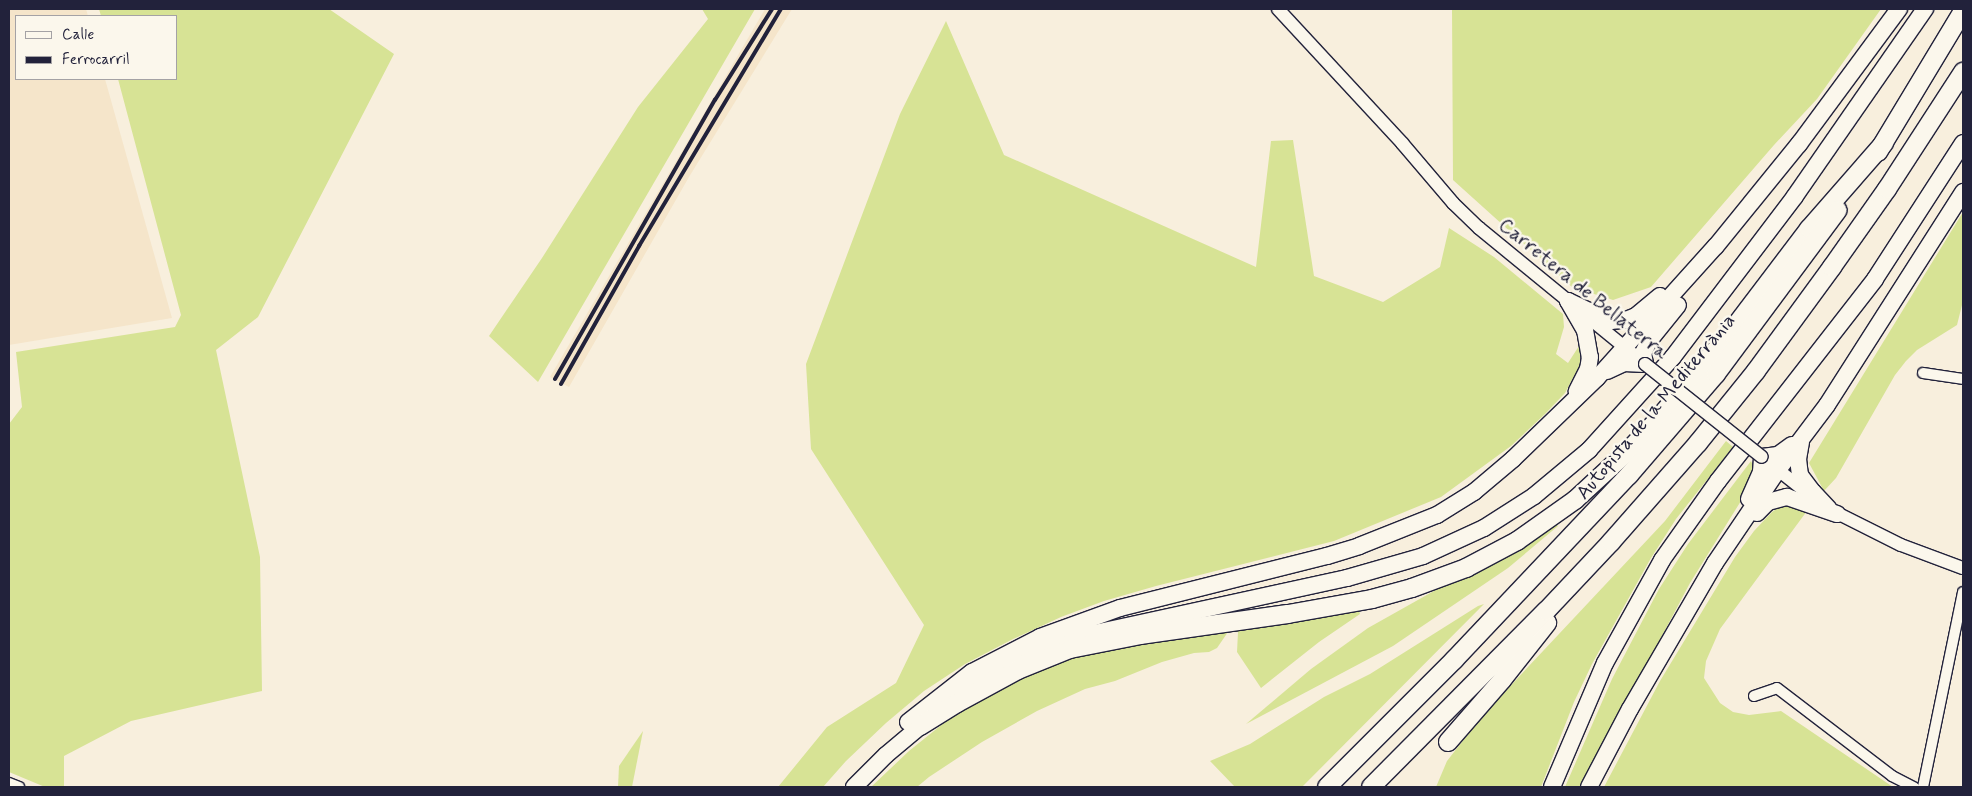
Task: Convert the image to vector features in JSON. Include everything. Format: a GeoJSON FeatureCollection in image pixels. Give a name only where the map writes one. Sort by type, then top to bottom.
{"type":"FeatureCollection","features":[{"type":"Feature","properties":{"kind":"highway"},"geometry":{"type":"LineString","coordinates":[[854,787],[888,743],[906,725],[952,686],[992,660],[1040,638],[1120,608],[1327,556],[1415,525],[1437,515],[1480,487],[1513,459],[1597,378],[1716,246],[1842,88],[1899,9]]}},
{"type":"Feature","properties":{"kind":"highway"},"geometry":{"type":"LineString","coordinates":[[854,787],[920,726],[990,674],[1027,655],[1081,636],[1123,625],[1289,591],[1389,567],[1422,556],[1484,528],[1534,496],[1589,450],[1673,357],[1796,196],[1925,9]]}},
{"type":"Feature","properties":{"kind":"highway","name":"Autopista de la Mediterrània"},"geometry":{"type":"LineString","coordinates":[[1327,787],[1514,598],[1666,432],[1773,300],[1884,142],[1963,11]]}},
{"type":"Feature","properties":{"kind":"highway"},"geometry":{"type":"LineString","coordinates":[[1448,742],[1502,680],[1611,542],[1698,443],[1756,371],[1887,189],[1963,72]]}},
{"type":"Feature","properties":{"kind":"highway"},"geometry":{"type":"LineString","coordinates":[[920,726],[1012,673],[1070,649],[1140,634],[1288,614],[1372,599],[1412,588],[1466,568],[1517,541],[1575,500],[1653,425],[1730,333],[1809,228],[1884,142]]}},
{"type":"Feature","properties":{"kind":"highway"},"geometry":{"type":"LineString","coordinates":[[1552,787],[1605,663],[1662,560],[1718,481],[1875,279],[1963,143]]}},
{"type":"Feature","properties":{"kind":"highway"},"geometry":{"type":"LineString","coordinates":[[1715,563],[1778,470],[1806,433],[1963,192]]}},
{"type":"Feature","properties":{"kind":"highway"},"geometry":{"type":"LineString","coordinates":[[1597,378],[1624,363],[1645,364],[1643,353],[1649,341],[1721,252],[1757,196]]}},
{"type":"Feature","properties":{"kind":"highway"},"geometry":{"type":"LineString","coordinates":[[1568,301],[1610,321],[1626,320],[1646,308],[1716,246]]}},
{"type":"Feature","properties":{"kind":"highway"},"geometry":{"type":"LineString","coordinates":[[1559,415],[1583,382],[1590,357],[1586,330],[1568,301]]}},
{"type":"Feature","properties":{"kind":"highway"},"geometry":{"type":"LineString","coordinates":[[1589,787],[1630,709],[1715,563],[1755,488],[1761,472],[1762,457],[1774,457],[1806,433]]}},
{"type":"Feature","properties":{"kind":"highway"},"geometry":{"type":"LineString","coordinates":[[1806,433],[1798,451],[1800,474],[1813,492],[1833,511]]}},
{"type":"Feature","properties":{"kind":"highway"},"geometry":{"type":"LineString","coordinates":[[1715,563],[1762,506],[1774,499],[1794,499],[1833,511]]}},
{"type":"Feature","properties":{"kind":"highway"},"geometry":{"type":"LineString","coordinates":[[1371,787],[1611,542]]}},
{"type":"Feature","properties":{"kind":"street","name":"Carretera de Bellaterra"},"geometry":{"type":"LineString","coordinates":[[1278,9],[1402,143],[1453,203],[1479,228],[1625,348],[1778,470],[1833,511],[1901,545],[1963,568]]}},
{"type":"Feature","properties":{"kind":"street"},"geometry":{"type":"LineString","coordinates":[[1923,373],[1963,379]]}},
{"type":"Feature","properties":{"kind":"street"},"geometry":{"type":"LineString","coordinates":[[1923,787],[1963,592]]}},
{"type":"Feature","properties":{"kind":"street"},"geometry":{"type":"LineString","coordinates":[[1754,696],[1777,688],[1892,776],[1914,787]]}},
{"type":"Feature","properties":{"kind":"street"},"geometry":{"type":"LineString","coordinates":[[9,783],[19,787]]}},
{"type":"Feature","properties":{"kind":"shaded area"},"geometry":{"type":"Polygon","coordinates":[[[9,9],[86,9],[88,15],[15,15],[15,80],[105,80],[172,318],[9,345],[9,9]]]}},
{"type":"Feature","properties":{"kind":"shaded area"},"geometry":{"type":"Polygon","coordinates":[[[765,9],[792,9],[689,177],[569,387],[550,377],[765,9]]]}},
{"type":"Feature","properties":{"kind":"green space"},"geometry":{"type":"Polygon","coordinates":[[[99,9],[329,9],[394,54],[258,317],[216,350],[260,557],[262,691],[131,721],[64,756],[64,787],[45,787],[9,772],[9,424],[22,407],[16,352],[175,327],[181,315],[118,80],[178,80],[178,15],[101,15],[99,9]]]}},
{"type":"Feature","properties":{"kind":"green space"},"geometry":{"type":"Polygon","coordinates":[[[702,9],[755,9],[538,382],[489,336],[542,258],[638,107],[708,19],[702,9]]]}},
{"type":"Feature","properties":{"kind":"green space"},"geometry":{"type":"Polygon","coordinates":[[[1452,9],[1881,9],[1817,99],[1774,145],[1651,287],[1613,300],[1572,287],[1453,180],[1452,9]]]}},
{"type":"Feature","properties":{"kind":"green space"},"geometry":{"type":"Polygon","coordinates":[[[946,21],[1004,155],[1256,267],[1271,141],[1293,140],[1314,276],[1383,302],[1440,267],[1449,228],[1494,257],[1563,314],[1564,327],[1556,354],[1568,363],[1579,346],[1581,363],[1565,393],[1545,414],[1511,446],[1441,497],[1334,541],[1156,586],[1104,601],[1061,617],[965,664],[924,691],[886,723],[846,761],[823,787],[778,787],[827,727],[896,683],[924,625],[811,449],[806,364],[900,114],[946,21]]]}},
{"type":"Feature","properties":{"kind":"green space"},"geometry":{"type":"Polygon","coordinates":[[[1963,212],[1963,301],[1957,325],[1917,350],[1906,361],[1895,375],[1836,478],[1824,491],[1809,463],[1963,212]]]}},
{"type":"Feature","properties":{"kind":"green space"},"geometry":{"type":"Polygon","coordinates":[[[1726,441],[1733,447],[1676,519],[1651,558],[1592,664],[1574,702],[1541,787],[1436,787],[1447,761],[1483,715],[1665,521],[1726,441]]]}},
{"type":"Feature","properties":{"kind":"green space"},"geometry":{"type":"Polygon","coordinates":[[[1751,461],[1754,468],[1749,488],[1690,583],[1582,787],[1565,787],[1612,679],[1659,589],[1688,544],[1751,461]]]}},
{"type":"Feature","properties":{"kind":"green space"},"geometry":{"type":"Polygon","coordinates":[[[1781,506],[1807,511],[1720,629],[1706,661],[1704,678],[1720,703],[1733,712],[1749,715],[1781,711],[1893,787],[1604,787],[1660,681],[1735,557],[1754,531],[1772,512],[1781,506]]]}},
{"type":"Feature","properties":{"kind":"green space"},"geometry":{"type":"Polygon","coordinates":[[[1555,523],[1558,526],[1508,568],[1393,646],[1246,724],[1311,669],[1368,628],[1555,523]]]}},
{"type":"Feature","properties":{"kind":"green space"},"geometry":{"type":"Polygon","coordinates":[[[1484,604],[1302,787],[1235,787],[1210,761],[1250,744],[1324,697],[1370,674],[1484,604]]]}},
{"type":"Feature","properties":{"kind":"green space"},"geometry":{"type":"Polygon","coordinates":[[[1358,608],[1360,614],[1319,642],[1261,688],[1237,652],[1238,632],[1228,632],[1217,648],[1209,652],[1194,653],[1162,662],[1115,681],[1085,689],[1037,711],[982,742],[917,787],[871,787],[909,751],[965,706],[998,686],[1097,646],[1358,608]]]}},
{"type":"Feature","properties":{"kind":"green space"},"geometry":{"type":"Polygon","coordinates":[[[643,731],[632,787],[618,787],[619,766],[643,731]]]}},
{"type":"Feature","properties":{"kind":"railway"},"geometry":{"type":"LineString","coordinates":[[555,379],[715,100],[772,9]]}},
{"type":"Feature","properties":{"kind":"railway"},"geometry":{"type":"LineString","coordinates":[[561,384],[639,246],[781,9]]}}]}
